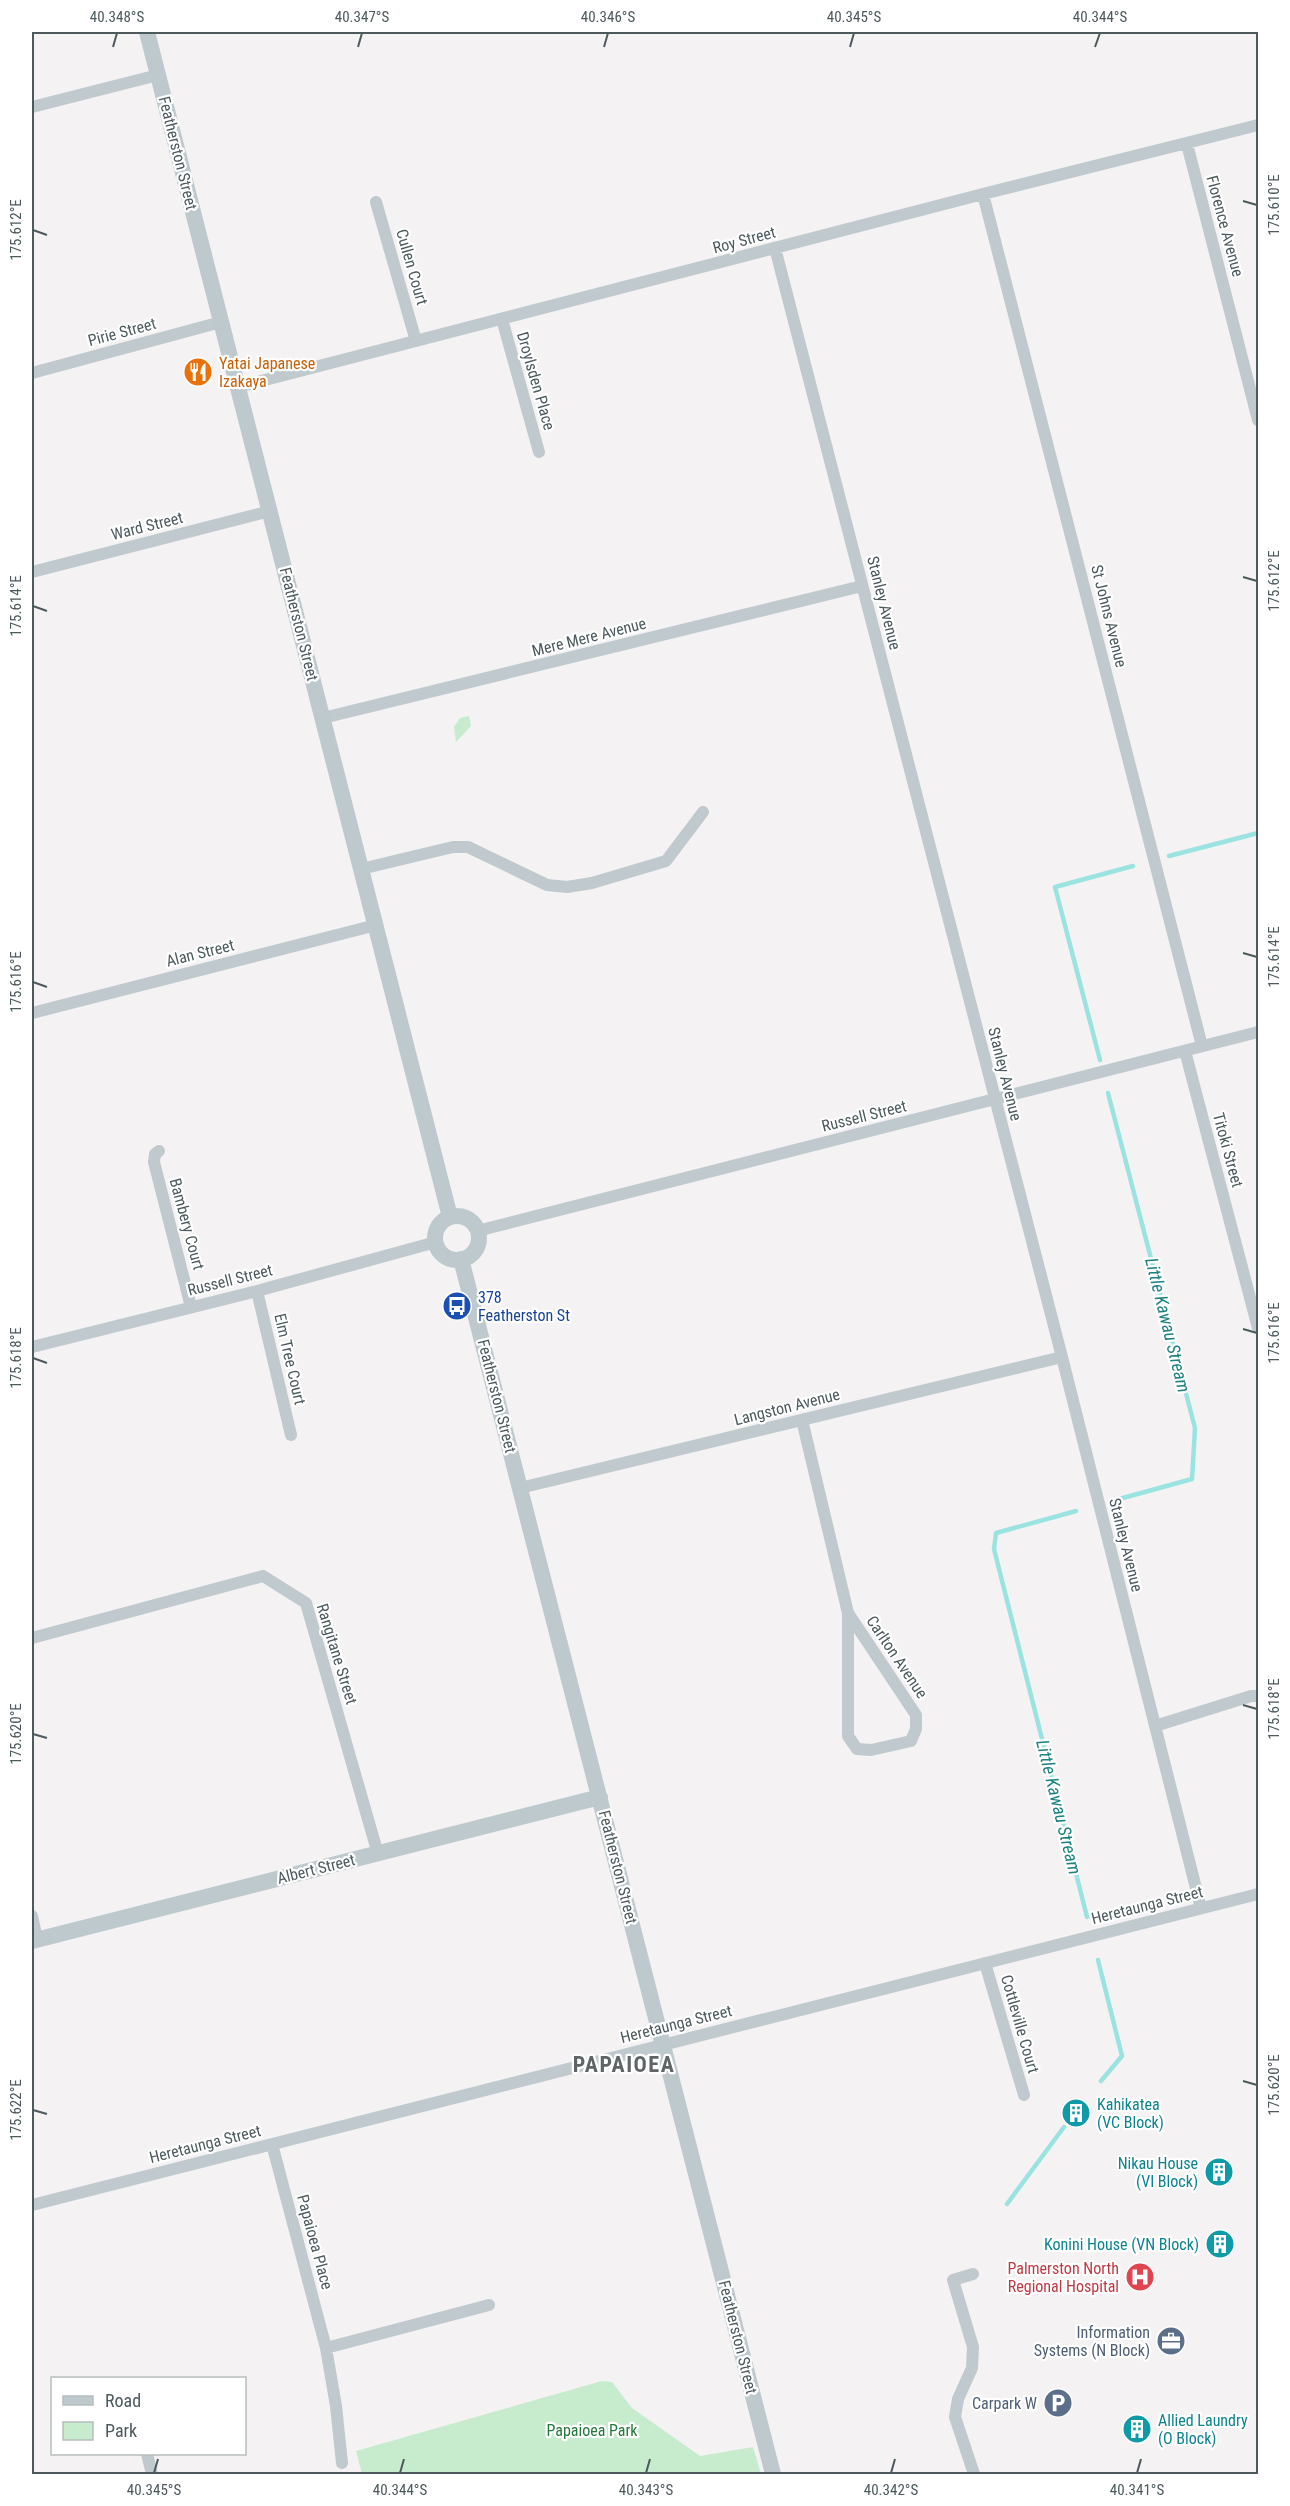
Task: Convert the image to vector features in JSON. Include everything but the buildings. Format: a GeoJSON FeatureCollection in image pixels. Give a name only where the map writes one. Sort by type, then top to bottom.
{"type":"FeatureCollection","features":[{"type":"Feature","properties":{"kind":"main road","name":"Featherston Street"},"geometry":{"type":"LineString","coordinates":[[147,32],[450,1217]]}},
{"type":"Feature","properties":{"kind":"main road"},"geometry":{"type":"LineString","coordinates":[[450,1217],[463,1217],[474,1225],[477,1231],[477,1246],[473,1252],[462,1259],[446,1257],[440,1252],[436,1242],[436,1232],[439,1226],[450,1217]]}},
{"type":"Feature","properties":{"kind":"main road","name":"Featherston Street"},"geometry":{"type":"LineString","coordinates":[[462,1259],[773,2475]]}},
{"type":"Feature","properties":{"kind":"main road","name":"Albert Street"},"geometry":{"type":"LineString","coordinates":[[34,1940],[600,1797]]}},
{"type":"Feature","properties":{"kind":"street"},"geometry":{"type":"LineString","coordinates":[[32,107],[158,75]]}},
{"type":"Feature","properties":{"kind":"street","name":"Roy Street"},"geometry":{"type":"LineString","coordinates":[[238,387],[1258,125]]}},
{"type":"Feature","properties":{"kind":"street","name":"Florence Avenue"},"geometry":{"type":"LineString","coordinates":[[1187,144],[1258,420]]}},
{"type":"Feature","properties":{"kind":"street","name":"St Johns Avenue"},"geometry":{"type":"LineString","coordinates":[[983,194],[1202,1046]]}},
{"type":"Feature","properties":{"kind":"street","name":"Cullen Court"},"geometry":{"type":"LineString","coordinates":[[376,202],[416,341]]}},
{"type":"Feature","properties":{"kind":"street","name":"Stanley Avenue"},"geometry":{"type":"LineString","coordinates":[[775,249],[1062,1357],[1201,1908]]}},
{"type":"Feature","properties":{"kind":"street","name":"Droylsden Place"},"geometry":{"type":"LineString","coordinates":[[502,319],[539,452]]}},
{"type":"Feature","properties":{"kind":"street","name":"Pirie Street"},"geometry":{"type":"LineString","coordinates":[[32,373],[221,322]]}},
{"type":"Feature","properties":{"kind":"street","name":"Ward Street"},"geometry":{"type":"LineString","coordinates":[[32,572],[270,511]]}},
{"type":"Feature","properties":{"kind":"street","name":"Mere Mere Avenue"},"geometry":{"type":"LineString","coordinates":[[323,718],[862,586]]}},
{"type":"Feature","properties":{"kind":"street"},"geometry":{"type":"LineString","coordinates":[[361,869],[453,847],[468,847],[547,885],[567,887],[592,883],[666,861],[703,812]]}},
{"type":"Feature","properties":{"kind":"street","name":"Alan Street"},"geometry":{"type":"LineString","coordinates":[[33,1008],[376,925]]}},
{"type":"Feature","properties":{"kind":"street","name":"Russell Street"},"geometry":{"type":"LineString","coordinates":[[477,1231],[1258,1032]]}},
{"type":"Feature","properties":{"kind":"street","name":"Titoki Street"},"geometry":{"type":"LineString","coordinates":[[1185,1051],[1258,1328]]}},
{"type":"Feature","properties":{"kind":"street","name":"Bambery Court"},"geometry":{"type":"LineString","coordinates":[[159,1151],[155,1154],[154,1162],[191,1306]]}},
{"type":"Feature","properties":{"kind":"street","name":"Russell Street"},"geometry":{"type":"LineString","coordinates":[[32,1347],[257,1291],[436,1242]]}},
{"type":"Feature","properties":{"kind":"street","name":"Elm Tree Court"},"geometry":{"type":"LineString","coordinates":[[257,1291],[291,1435]]}},
{"type":"Feature","properties":{"kind":"street","name":"Langston Avenue"},"geometry":{"type":"LineString","coordinates":[[520,1488],[1062,1357]]}},
{"type":"Feature","properties":{"kind":"street","name":"Carlton Avenue"},"geometry":{"type":"LineString","coordinates":[[802,1420],[848,1613],[848,1736],[857,1749],[872,1750],[911,1741],[916,1729],[916,1715],[848,1613]]}},
{"type":"Feature","properties":{"kind":"street","name":"Rangitane Street"},"geometry":{"type":"LineString","coordinates":[[32,1638],[263,1576],[306,1603],[378,1854]]}},
{"type":"Feature","properties":{"kind":"street"},"geometry":{"type":"LineString","coordinates":[[1155,1726],[1251,1696],[1258,1696]]}},
{"type":"Feature","properties":{"kind":"street","name":"Heretaunga Street"},"geometry":{"type":"LineString","coordinates":[[32,2205],[1258,1894]]}},
{"type":"Feature","properties":{"kind":"street"},"geometry":{"type":"LineString","coordinates":[[32,1916],[34,1940]]}},
{"type":"Feature","properties":{"kind":"street","name":"Cottleville Court"},"geometry":{"type":"LineString","coordinates":[[986,1963],[1024,2095]]}},
{"type":"Feature","properties":{"kind":"street","name":"Papaioea Place"},"geometry":{"type":"LineString","coordinates":[[272,2144],[326,2348],[336,2406],[342,2463]]}},
{"type":"Feature","properties":{"kind":"street"},"geometry":{"type":"LineString","coordinates":[[974,2274],[953,2280],[973,2347],[972,2368],[958,2399],[955,2417],[974,2475]]}},
{"type":"Feature","properties":{"kind":"street"},"geometry":{"type":"LineString","coordinates":[[326,2348],[489,2305]]}},
{"type":"Feature","properties":{"kind":"street"},"geometry":{"type":"LineString","coordinates":[[147,2455],[152,2475]]}},
{"type":"Feature","properties":{"kind":"green space"},"geometry":{"type":"Polygon","coordinates":[[[469,716],[471,726],[456,742],[454,727],[460,718],[469,716]]]}},
{"type":"Feature","properties":{"kind":"green space","name":"Papaioea Park"},"geometry":{"type":"Polygon","coordinates":[[[602,2381],[612,2382],[632,2408],[700,2456],[753,2447],[761,2474],[362,2474],[356,2451],[602,2381]]]}},
{"type":"Feature","properties":{"kind":"waterway"},"geometry":{"type":"LineString","coordinates":[[1169,856],[1258,833]]}},
{"type":"Feature","properties":{"kind":"waterway"},"geometry":{"type":"LineString","coordinates":[[1100,1060],[1055,887],[1133,866]]}},
{"type":"Feature","properties":{"kind":"waterway","name":"Little Kawau Stream"},"geometry":{"type":"LineString","coordinates":[[1108,1093],[1195,1428],[1192,1479],[1112,1501]]}},
{"type":"Feature","properties":{"kind":"waterway","name":"Little Kawau Stream"},"geometry":{"type":"LineString","coordinates":[[1076,1511],[996,1533],[994,1549],[1087,1917]]}},
{"type":"Feature","properties":{"kind":"waterway"},"geometry":{"type":"LineString","coordinates":[[1098,1960],[1122,2056],[1101,2081]]}},
{"type":"Feature","properties":{"kind":"waterway"},"geometry":{"type":"LineString","coordinates":[[1007,2204],[1064,2127]]}},
{"type":"Feature","properties":{"kind":"place","name":"Yatai Japanese Izakaya"},"geometry":{"type":"Point","coordinates":[198,372]}},
{"type":"Feature","properties":{"kind":"place","name":"378 Featherston St"},"geometry":{"type":"Point","coordinates":[457,1306]}},
{"type":"Feature","properties":{"kind":"place","name":"Kahikatea (VC Block)"},"geometry":{"type":"Point","coordinates":[1076,2113]}},
{"type":"Feature","properties":{"kind":"place","name":"Nikau House (VI Block)"},"geometry":{"type":"Point","coordinates":[1219,2172]}},
{"type":"Feature","properties":{"kind":"place","name":"Konini House (VN Block)"},"geometry":{"type":"Point","coordinates":[1220,2244]}},
{"type":"Feature","properties":{"kind":"place","name":"Palmerston North Regional Hospital"},"geometry":{"type":"Point","coordinates":[1140,2277]}},
{"type":"Feature","properties":{"kind":"place","name":"Information Systems (N Block)"},"geometry":{"type":"Point","coordinates":[1171,2341]}},
{"type":"Feature","properties":{"kind":"place","name":"Carpark W"},"geometry":{"type":"Point","coordinates":[1058,2403]}},
{"type":"Feature","properties":{"kind":"place","name":"Allied Laundry (O Block)"},"geometry":{"type":"Point","coordinates":[1137,2429]}},
{"type":"Feature","properties":{"kind":"district","name":"PAPAIOEA"},"geometry":{"type":"Point","coordinates":[624,2064]}}]}
